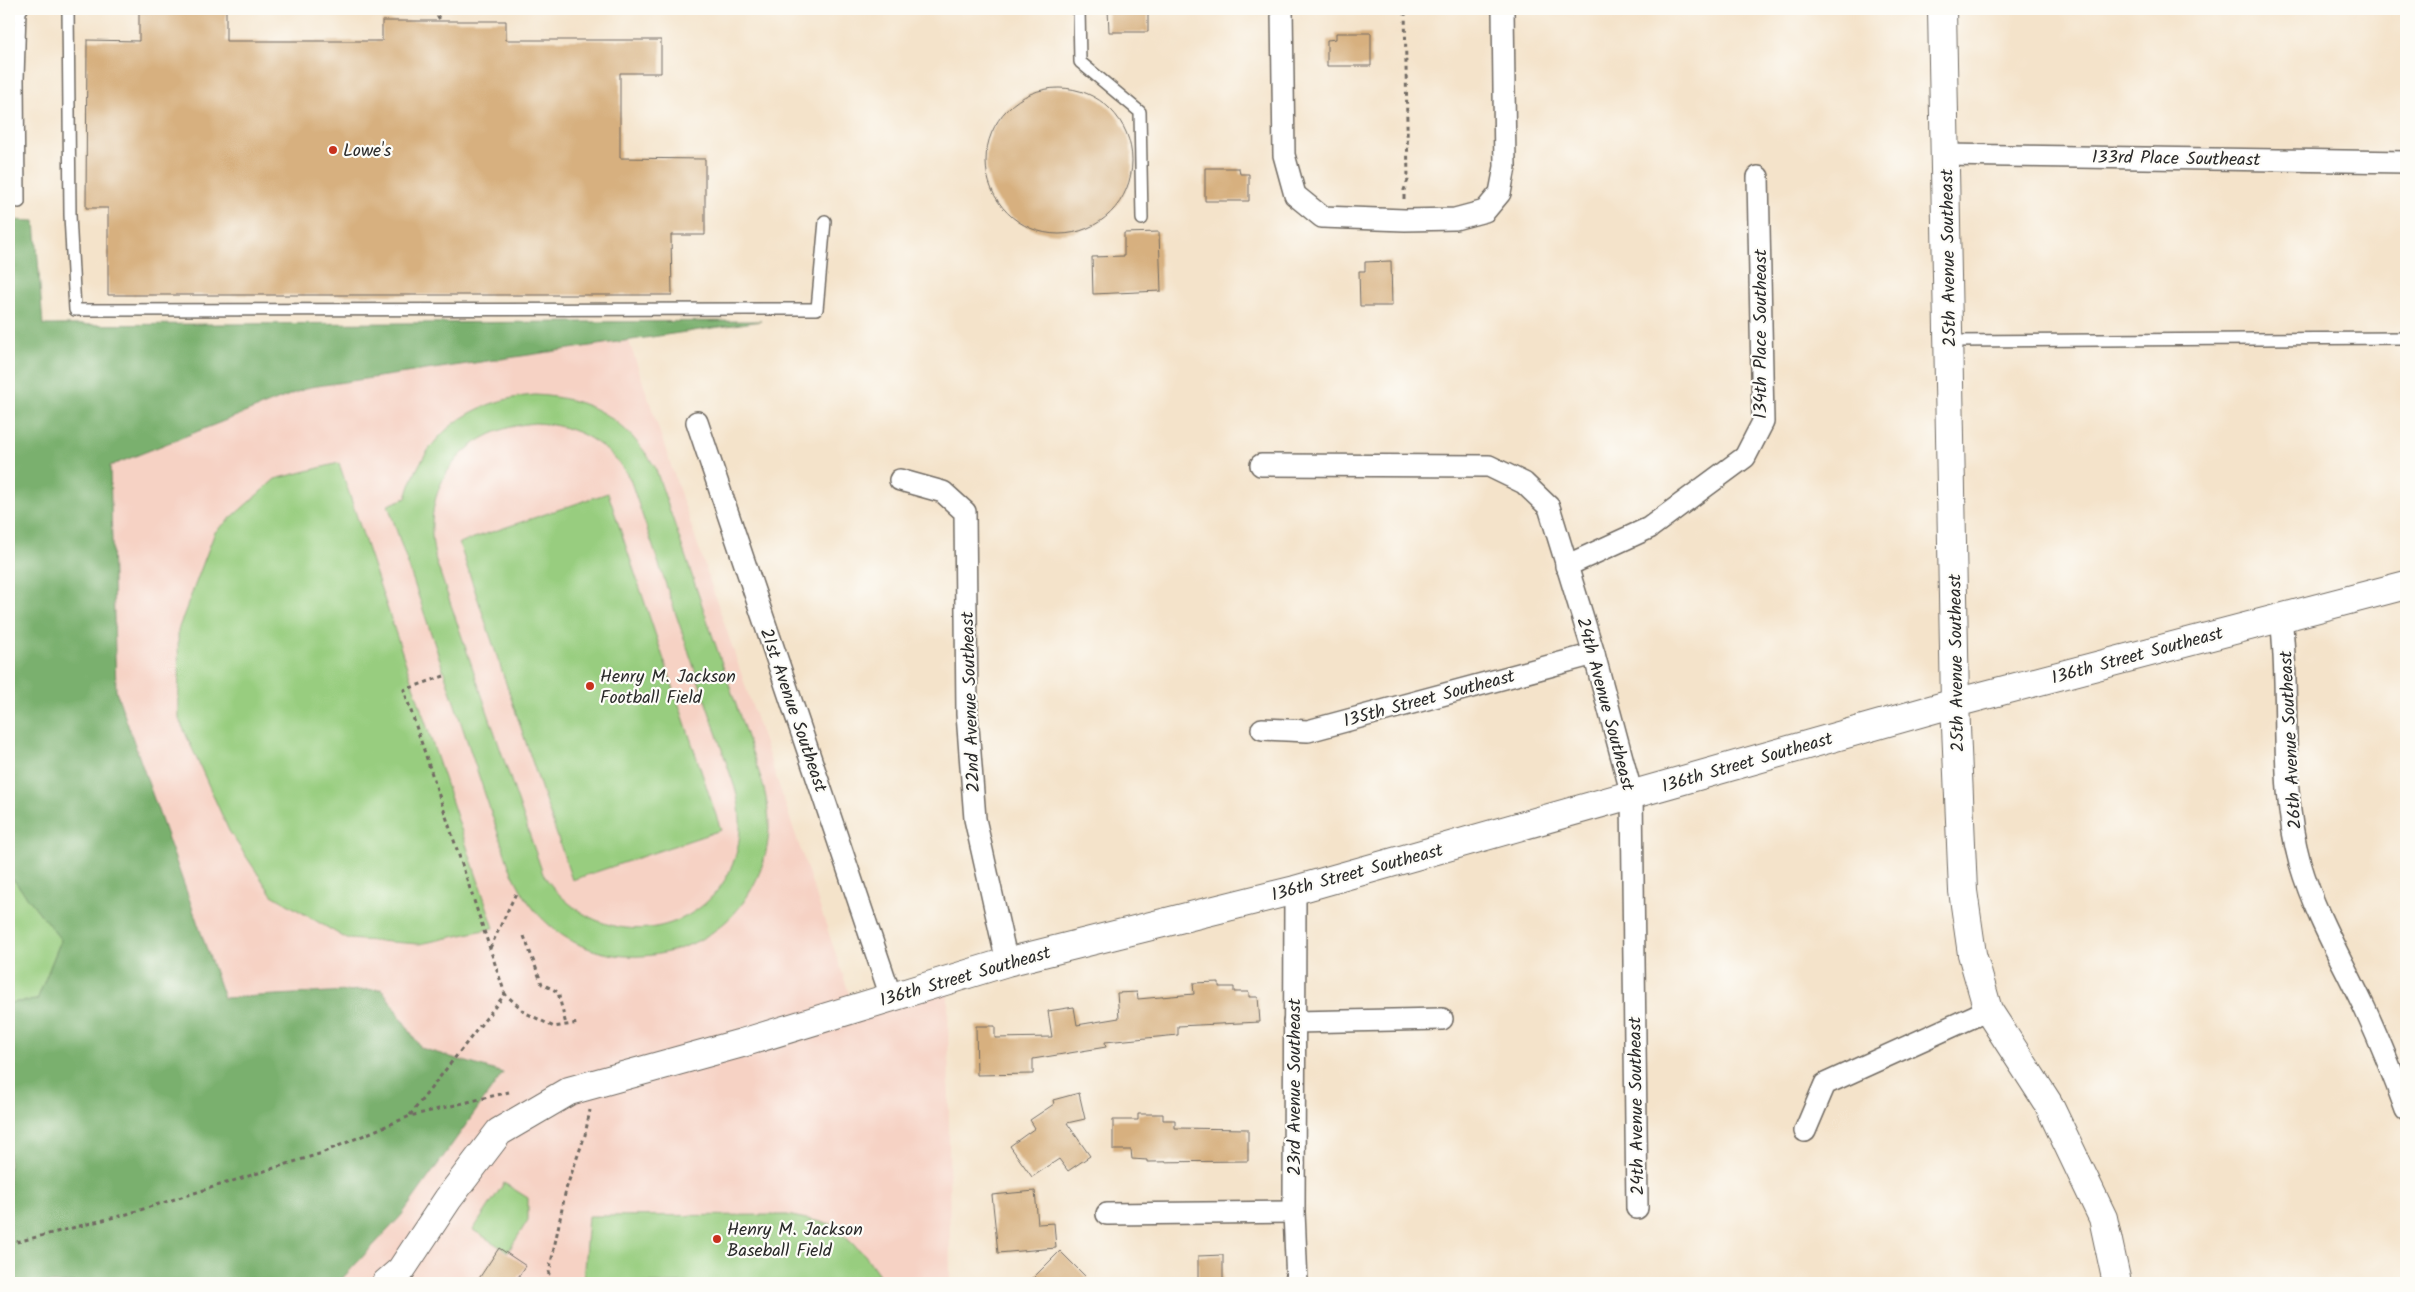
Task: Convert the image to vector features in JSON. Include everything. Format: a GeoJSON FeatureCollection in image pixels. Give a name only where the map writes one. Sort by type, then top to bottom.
{"type":"FeatureCollection","features":[{"type":"Feature","properties":{"kind":"street"},"geometry":{"type":"LineString","coordinates":[[1282,9],[1284,155],[1295,195],[1322,217],[1405,220],[1455,219],[1485,211],[1500,193],[1505,167],[1503,9]]}},
{"type":"Feature","properties":{"kind":"street","name":"25th Avenue Southeast"},"geometry":{"type":"LineString","coordinates":[[1942,9],[1956,703],[1963,891],[1972,954],[1988,1010],[2048,1103],[2103,1218],[2117,1283]]}},
{"type":"Feature","properties":{"kind":"street","name":"133rd Place Southeast"},"geometry":{"type":"LineString","coordinates":[[1945,155],[2406,162]]}},
{"type":"Feature","properties":{"kind":"street","name":"134th Place Southeast"},"geometry":{"type":"LineString","coordinates":[[1566,566],[1649,528],[1746,457],[1763,422],[1758,178]]}},
{"type":"Feature","properties":{"kind":"street","name":"21st Avenue Southeast"},"geometry":{"type":"LineString","coordinates":[[697,422],[891,997]]}},
{"type":"Feature","properties":{"kind":"street","name":"24th Avenue Southeast"},"geometry":{"type":"LineString","coordinates":[[1261,465],[1490,466],[1524,483],[1549,507],[1594,654],[1632,795],[1637,1208]]}},
{"type":"Feature","properties":{"kind":"street","name":"22nd Avenue Southeast"},"geometry":{"type":"LineString","coordinates":[[900,480],[943,492],[965,512],[967,714],[974,819],[1007,962]]}},
{"type":"Feature","properties":{"kind":"street","name":"136th Street Southeast"},"geometry":{"type":"LineString","coordinates":[[386,1283],[401,1270],[448,1199],[499,1132],[569,1091],[742,1043],[1007,962],[1295,890],[1956,703],[2406,585]]}},
{"type":"Feature","properties":{"kind":"street","name":"26th Avenue Southeast"},"geometry":{"type":"LineString","coordinates":[[2281,618],[2284,643],[2289,790],[2300,862],[2315,908],[2365,1008],[2406,1110]]}},
{"type":"Feature","properties":{"kind":"street","name":"135th Street Southeast"},"geometry":{"type":"LineString","coordinates":[[1262,729],[1308,731],[1594,654]]}},
{"type":"Feature","properties":{"kind":"street","name":"23rd Avenue Southeast"},"geometry":{"type":"LineString","coordinates":[[1295,890],[1294,1212],[1296,1283]]}},
{"type":"Feature","properties":{"kind":"street"},"geometry":{"type":"LineString","coordinates":[[1805,1131],[1825,1084],[1988,1010]]}},
{"type":"Feature","properties":{"kind":"street"},"geometry":{"type":"LineString","coordinates":[[1294,1022],[1442,1019]]}},
{"type":"Feature","properties":{"kind":"street"},"geometry":{"type":"LineString","coordinates":[[1107,1214],[1294,1212]]}},
{"type":"Feature","properties":{"kind":"lane"},"geometry":{"type":"LineString","coordinates":[[19,202],[21,9]]}},
{"type":"Feature","properties":{"kind":"lane"},"geometry":{"type":"LineString","coordinates":[[68,9],[70,214],[75,310],[818,308],[825,221]]}},
{"type":"Feature","properties":{"kind":"lane"},"geometry":{"type":"LineString","coordinates":[[1079,9],[1080,62],[1140,112],[1142,219]]}},
{"type":"Feature","properties":{"kind":"lane"},"geometry":{"type":"LineString","coordinates":[[1950,341],[2406,338]]}},
{"type":"Feature","properties":{"kind":"path"},"geometry":{"type":"LineString","coordinates":[[433,9],[442,21]]}},
{"type":"Feature","properties":{"kind":"path"},"geometry":{"type":"LineString","coordinates":[[1405,9],[1408,180],[1404,190],[1405,220]]}},
{"type":"Feature","properties":{"kind":"path"},"geometry":{"type":"LineString","coordinates":[[444,676],[404,690],[505,994],[526,1013],[554,1026],[579,1022]]}},
{"type":"Feature","properties":{"kind":"path"},"geometry":{"type":"LineString","coordinates":[[490,949],[517,891]]}},
{"type":"Feature","properties":{"kind":"path"},"geometry":{"type":"LineString","coordinates":[[524,936],[542,984],[558,992],[566,1024]]}},
{"type":"Feature","properties":{"kind":"path"},"geometry":{"type":"LineString","coordinates":[[410,1116],[505,994]]}},
{"type":"Feature","properties":{"kind":"path"},"geometry":{"type":"LineString","coordinates":[[9,1244],[127,1214],[319,1154],[410,1116],[508,1092]]}},
{"type":"Feature","properties":{"kind":"path"},"geometry":{"type":"LineString","coordinates":[[547,1283],[566,1189],[585,1135],[591,1105]]}},
{"type":"Feature","properties":{"kind":"shaded area"},"geometry":{"type":"Polygon","coordinates":[[[628,338],[854,1008],[948,979],[950,1283],[9,1283],[9,1034],[81,345],[628,338]]]}},
{"type":"Feature","properties":{"kind":"green space"},"geometry":{"type":"Polygon","coordinates":[[[9,220],[35,221],[43,325],[761,321],[310,387],[110,466],[116,691],[224,998],[382,989],[421,1048],[503,1073],[401,1216],[338,1283],[16,1283],[9,1279],[9,1003],[37,1000],[61,940],[9,874],[9,220]]]}},
{"type":"Feature","properties":{"kind":"green space"},"geometry":{"type":"Polygon","coordinates":[[[535,395],[555,397],[590,406],[619,424],[644,450],[655,467],[762,781],[768,809],[769,826],[765,857],[758,877],[742,904],[723,924],[700,940],[675,950],[648,956],[621,956],[594,950],[569,940],[547,923],[525,897],[509,866],[388,505],[406,498],[414,475],[425,456],[453,424],[470,413],[490,404],[512,398],[535,395]],[[535,423],[508,428],[485,437],[466,450],[451,467],[440,487],[433,509],[432,534],[436,561],[543,874],[573,907],[608,924],[644,928],[678,920],[708,901],[729,872],[740,835],[736,791],[630,479],[612,455],[590,438],[578,432],[535,423]]]}},
{"type":"Feature","properties":{"kind":"green space"},"geometry":{"type":"Polygon","coordinates":[[[339,463],[494,928],[420,944],[347,939],[272,895],[229,831],[179,719],[178,630],[215,532],[275,479],[339,463]]]}},
{"type":"Feature","properties":{"kind":"green space","name":"Henry M. Jackson Football Field"},"geometry":{"type":"Polygon","coordinates":[[[608,493],[721,830],[572,880],[459,543],[608,493]]]}},
{"type":"Feature","properties":{"kind":"green space"},"geometry":{"type":"Polygon","coordinates":[[[9,874],[61,940],[37,1000],[9,1003],[9,874]]]}},
{"type":"Feature","properties":{"kind":"green space"},"geometry":{"type":"Polygon","coordinates":[[[504,1183],[528,1198],[528,1220],[508,1252],[473,1230],[504,1183]]]}},
{"type":"Feature","properties":{"kind":"green space","name":"Henry M. Jackson Baseball Field"},"geometry":{"type":"Polygon","coordinates":[[[787,1215],[831,1224],[865,1255],[885,1283],[583,1283],[588,1216],[787,1215]]]}},
{"type":"Feature","properties":{"kind":"building","name":"Lowe's"},"geometry":{"type":"Polygon","coordinates":[[[139,9],[226,9],[226,41],[382,41],[382,21],[506,21],[506,40],[661,40],[661,73],[620,73],[620,158],[705,159],[705,235],[671,235],[672,295],[108,295],[108,208],[86,208],[87,40],[139,41],[139,9]]]}},
{"type":"Feature","properties":{"kind":"building"},"geometry":{"type":"Polygon","coordinates":[[[1108,9],[1148,9],[1148,32],[1109,32],[1108,9]]]}},
{"type":"Feature","properties":{"kind":"building"},"geometry":{"type":"Polygon","coordinates":[[[1336,33],[1371,33],[1371,66],[1327,66],[1327,40],[1336,39],[1336,33]]]}},
{"type":"Feature","properties":{"kind":"building"},"geometry":{"type":"Polygon","coordinates":[[[1059,88],[1087,93],[1111,109],[1127,133],[1132,161],[1127,189],[1111,213],[1087,229],[1059,234],[1031,229],[1007,213],[991,189],[986,161],[991,133],[1007,109],[1031,93],[1059,88]]]}},
{"type":"Feature","properties":{"kind":"building"},"geometry":{"type":"Polygon","coordinates":[[[1205,168],[1239,168],[1240,174],[1249,174],[1249,201],[1205,201],[1205,168]]]}},
{"type":"Feature","properties":{"kind":"building"},"geometry":{"type":"Polygon","coordinates":[[[1159,232],[1161,291],[1093,294],[1092,257],[1124,256],[1124,233],[1159,232]]]}},
{"type":"Feature","properties":{"kind":"building"},"geometry":{"type":"Polygon","coordinates":[[[1391,261],[1392,306],[1360,306],[1359,271],[1365,271],[1365,262],[1391,261]]]}},
{"type":"Feature","properties":{"kind":"building"},"geometry":{"type":"Polygon","coordinates":[[[1219,982],[1219,987],[1234,987],[1234,992],[1249,992],[1249,997],[1258,997],[1260,1022],[1178,1026],[1178,1035],[1105,1042],[1106,1047],[1033,1059],[1033,1074],[977,1075],[976,1026],[995,1026],[995,1038],[1052,1037],[1048,1011],[1074,1007],[1077,1025],[1119,1018],[1117,993],[1137,992],[1138,999],[1194,994],[1193,983],[1219,982]]]}},
{"type":"Feature","properties":{"kind":"building"},"geometry":{"type":"Polygon","coordinates":[[[1079,1093],[1085,1119],[1067,1123],[1090,1156],[1068,1171],[1059,1159],[1032,1177],[1010,1146],[1035,1128],[1030,1120],[1054,1104],[1053,1100],[1079,1093]]]}},
{"type":"Feature","properties":{"kind":"building"},"geometry":{"type":"Polygon","coordinates":[[[1138,1114],[1163,1114],[1163,1120],[1175,1120],[1175,1128],[1248,1129],[1248,1161],[1147,1162],[1147,1160],[1132,1159],[1131,1150],[1113,1150],[1113,1120],[1138,1120],[1138,1114]]]}},
{"type":"Feature","properties":{"kind":"building"},"geometry":{"type":"Polygon","coordinates":[[[1035,1191],[1038,1224],[1054,1223],[1056,1248],[998,1253],[992,1195],[1035,1191]]]}},
{"type":"Feature","properties":{"kind":"building"},"geometry":{"type":"Polygon","coordinates":[[[499,1248],[526,1266],[514,1283],[476,1283],[499,1248]]]}},
{"type":"Feature","properties":{"kind":"building"},"geometry":{"type":"Polygon","coordinates":[[[1060,1251],[1092,1283],[1028,1283],[1060,1251]]]}},
{"type":"Feature","properties":{"kind":"building"},"geometry":{"type":"Polygon","coordinates":[[[1223,1255],[1223,1283],[1198,1283],[1198,1256],[1223,1255]]]}},
{"type":"Feature","properties":{"kind":"place","name":"Lowe's"},"geometry":{"type":"Point","coordinates":[333,150]}},
{"type":"Feature","properties":{"kind":"place","name":"Henry M. Jackson Football Field"},"geometry":{"type":"Point","coordinates":[590,686]}},
{"type":"Feature","properties":{"kind":"place","name":"Henry M. Jackson Baseball Field"},"geometry":{"type":"Point","coordinates":[717,1239]}}]}
